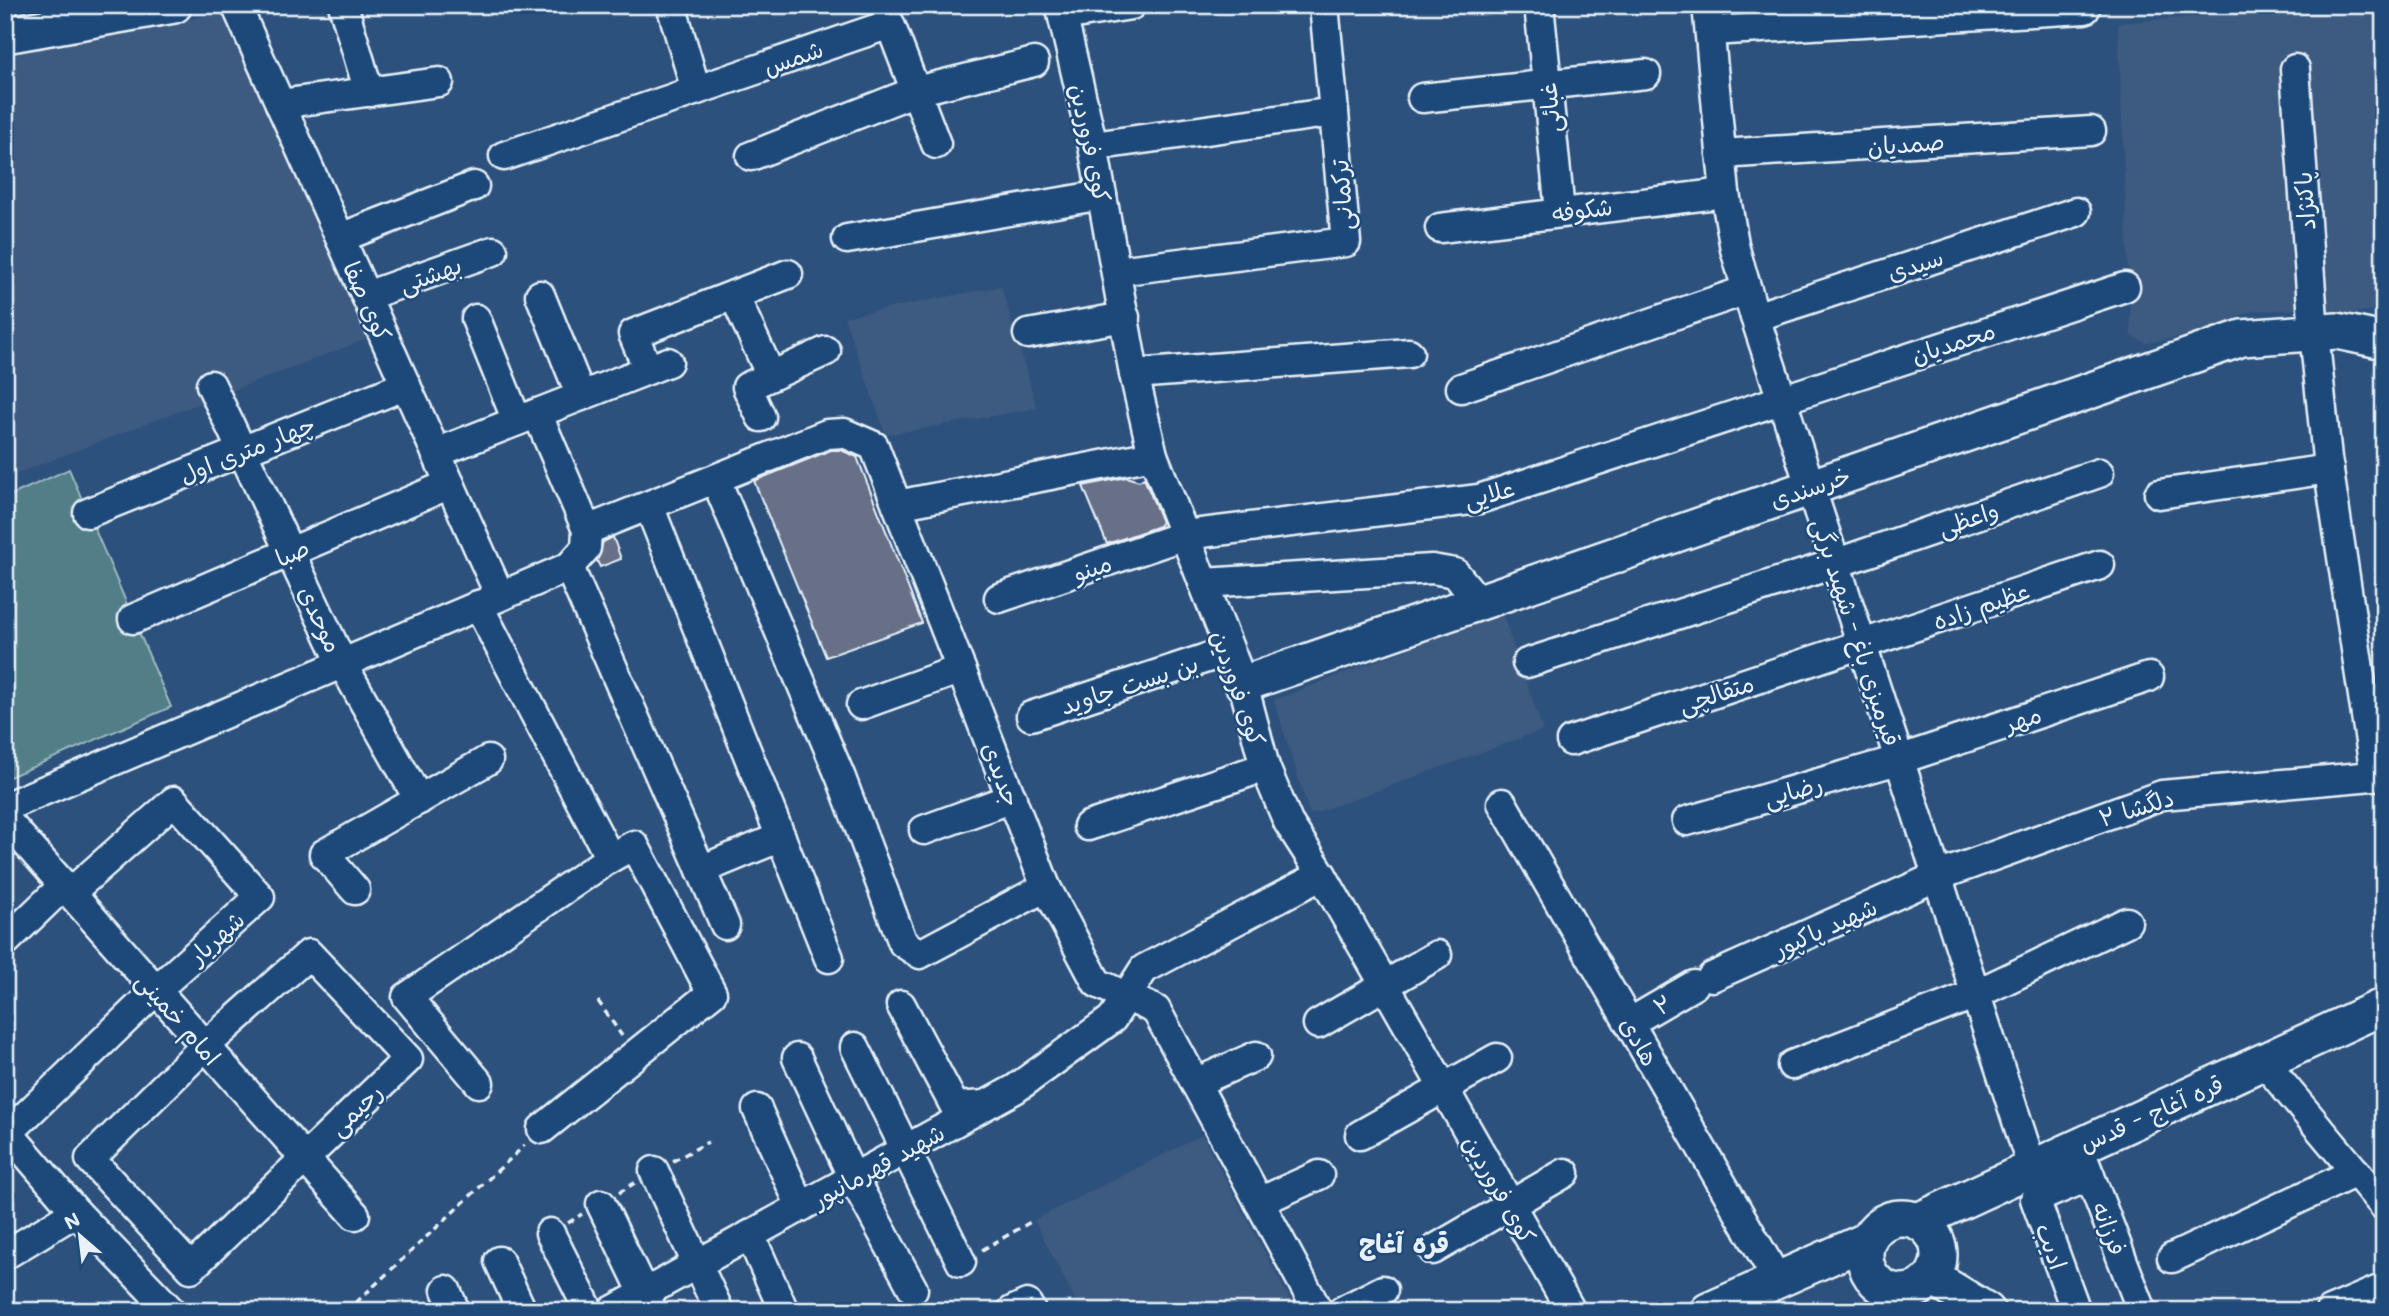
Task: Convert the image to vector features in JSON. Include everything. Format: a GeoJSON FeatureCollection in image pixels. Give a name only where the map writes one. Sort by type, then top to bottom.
{"type":"FeatureCollection","features":[{"type":"Feature","properties":{"kind":"main road"},"geometry":{"type":"LineString","coordinates":[[5,35],[174,5]]}},
{"type":"Feature","properties":{"kind":"main road","name":"خرسندی"},"geometry":{"type":"LineString","coordinates":[[1243,684],[2242,338],[2337,331],[2384,341]]}},
{"type":"Feature","properties":{"kind":"main road","name":"قره آغاج - قدس"},"geometry":{"type":"LineString","coordinates":[[1919,1221],[2032,1167],[2084,1161],[2263,1062],[2384,1006]]}},
{"type":"Feature","properties":{"kind":"main road"},"geometry":{"type":"LineString","coordinates":[[1730,1306],[1777,1279],[1868,1240],[1880,1225],[1899,1218],[1919,1221],[1935,1236],[1940,1257],[1933,1278],[1914,1291],[1891,1291],[1874,1280],[1865,1261],[1868,1240]]}},
{"type":"Feature","properties":{"kind":"main road"},"geometry":{"type":"LineString","coordinates":[[1933,1278],[1987,1311]]}},
{"type":"Feature","properties":{"kind":"street","name":"کوی صفا"},"geometry":{"type":"LineString","coordinates":[[236,5],[450,484],[489,601],[610,858]]}},
{"type":"Feature","properties":{"kind":"street"},"geometry":{"type":"LineString","coordinates":[[343,5],[369,92]]}},
{"type":"Feature","properties":{"kind":"street"},"geometry":{"type":"LineString","coordinates":[[671,5],[696,90]]}},
{"type":"Feature","properties":{"kind":"street"},"geometry":{"type":"LineString","coordinates":[[1062,11],[1131,5]]}},
{"type":"Feature","properties":{"kind":"street","name":"ترکمانی"},"geometry":{"type":"LineString","coordinates":[[1117,271],[1346,242],[1324,5]]}},
{"type":"Feature","properties":{"kind":"street","name":"غبائی"},"geometry":{"type":"LineString","coordinates":[[1539,5],[1560,212]]}},
{"type":"Feature","properties":{"kind":"street"},"geometry":{"type":"LineString","coordinates":[[1709,18],[2085,9]]}},
{"type":"Feature","properties":{"kind":"street","name":"کوی فروردین"},"geometry":{"type":"LineString","coordinates":[[1062,11],[1093,146],[1134,374],[1153,455],[1243,684],[1265,767],[1288,822],[1322,875],[1571,1311]]}},
{"type":"Feature","properties":{"kind":"street","name":"قیرمیزی باغ - شهید برگی"},"geometry":{"type":"LineString","coordinates":[[1709,18],[1725,193],[1747,290],[2032,1167]]}},
{"type":"Feature","properties":{"kind":"street","name":"شمس"},"geometry":{"type":"LineString","coordinates":[[503,156],[890,24],[916,91]]}},
{"type":"Feature","properties":{"kind":"street"},"geometry":{"type":"LineString","coordinates":[[751,156],[916,91],[1034,62]]}},
{"type":"Feature","properties":{"kind":"street","name":"پاکنژاد"},"geometry":{"type":"LineString","coordinates":[[2295,69],[2314,333],[2329,469],[2374,699],[2379,775]]}},
{"type":"Feature","properties":{"kind":"street"},"geometry":{"type":"LineString","coordinates":[[1422,98],[1646,74]]}},
{"type":"Feature","properties":{"kind":"street"},"geometry":{"type":"LineString","coordinates":[[280,104],[439,82]]}},
{"type":"Feature","properties":{"kind":"street"},"geometry":{"type":"LineString","coordinates":[[916,91],[936,144]]}},
{"type":"Feature","properties":{"kind":"street"},"geometry":{"type":"LineString","coordinates":[[1093,146],[1334,112]]}},
{"type":"Feature","properties":{"kind":"street","name":"صمدیان"},"geometry":{"type":"LineString","coordinates":[[1721,154],[2091,131]]}},
{"type":"Feature","properties":{"kind":"street"},"geometry":{"type":"LineString","coordinates":[[340,238],[474,186]]}},
{"type":"Feature","properties":{"kind":"street","name":"شکوفه"},"geometry":{"type":"LineString","coordinates":[[1440,228],[1725,193]]}},
{"type":"Feature","properties":{"kind":"street"},"geometry":{"type":"LineString","coordinates":[[847,239],[1102,195]]}},
{"type":"Feature","properties":{"kind":"street","name":"سیدی"},"geometry":{"type":"LineString","coordinates":[[1755,317],[2076,212]]}},
{"type":"Feature","properties":{"kind":"street","name":"بهشتی"},"geometry":{"type":"LineString","coordinates":[[366,296],[493,251]]}},
{"type":"Feature","properties":{"kind":"street"},"geometry":{"type":"LineString","coordinates":[[436,453],[658,365],[633,334],[788,274]]}},
{"type":"Feature","properties":{"kind":"street","name":"محمدیان"},"geometry":{"type":"LineString","coordinates":[[1781,397],[2125,287]]}},
{"type":"Feature","properties":{"kind":"street"},"geometry":{"type":"LineString","coordinates":[[1461,388],[1747,290]]}},
{"type":"Feature","properties":{"kind":"street"},"geometry":{"type":"LineString","coordinates":[[540,295],[581,396]]}},
{"type":"Feature","properties":{"kind":"street"},"geometry":{"type":"LineString","coordinates":[[734,295],[771,376]]}},
{"type":"Feature","properties":{"kind":"street"},"geometry":{"type":"LineString","coordinates":[[1028,334],[1125,317]]}},
{"type":"Feature","properties":{"kind":"street"},"geometry":{"type":"LineString","coordinates":[[5,807],[561,571],[586,548],[598,526],[527,417],[476,319]]}},
{"type":"Feature","properties":{"kind":"street"},"geometry":{"type":"LineString","coordinates":[[761,417],[747,387],[826,351]]}},
{"type":"Feature","properties":{"kind":"street"},"geometry":{"type":"LineString","coordinates":[[1134,374],[1409,353]]}},
{"type":"Feature","properties":{"kind":"street","name":"موحدی"},"geometry":{"type":"LineString","coordinates":[[211,385],[342,663],[419,800]]}},
{"type":"Feature","properties":{"kind":"street","name":"چهار متری اول"},"geometry":{"type":"LineString","coordinates":[[88,513],[406,385]]}},
{"type":"Feature","properties":{"kind":"street","name":"علایی"},"geometry":{"type":"LineString","coordinates":[[1185,535],[1479,499],[1781,397]]}},
{"type":"Feature","properties":{"kind":"street","name":"جدیدی"},"geometry":{"type":"LineString","coordinates":[[598,526],[827,434],[844,433],[874,446],[1046,887],[1097,983],[1156,1010],[1318,1311]]}},
{"type":"Feature","properties":{"kind":"street"},"geometry":{"type":"LineString","coordinates":[[897,505],[1153,455]]}},
{"type":"Feature","properties":{"kind":"street"},"geometry":{"type":"LineString","coordinates":[[2159,494],[2329,469]]}},
{"type":"Feature","properties":{"kind":"street","name":"واعظی"},"geometry":{"type":"LineString","coordinates":[[1528,663],[1836,563],[2099,473]]}},
{"type":"Feature","properties":{"kind":"street"},"geometry":{"type":"LineString","coordinates":[[716,480],[841,778],[903,943],[920,954],[1046,887]]}},
{"type":"Feature","properties":{"kind":"street","name":"صبا"},"geometry":{"type":"LineString","coordinates":[[133,619],[450,484]]}},
{"type":"Feature","properties":{"kind":"street"},"geometry":{"type":"LineString","coordinates":[[649,506],[829,958]]}},
{"type":"Feature","properties":{"kind":"street","name":"مینو"},"geometry":{"type":"LineString","coordinates":[[999,598],[1185,535]]}},
{"type":"Feature","properties":{"kind":"street","name":"عظیم زاده"},"geometry":{"type":"LineString","coordinates":[[1861,645],[2100,565]]}},
{"type":"Feature","properties":{"kind":"street"},"geometry":{"type":"LineString","coordinates":[[1203,583],[1432,569],[1455,573],[1479,602]]}},
{"type":"Feature","properties":{"kind":"street"},"geometry":{"type":"LineString","coordinates":[[561,571],[725,925]]}},
{"type":"Feature","properties":{"kind":"street","name":"متقالچی"},"geometry":{"type":"LineString","coordinates":[[1571,741],[1861,645]]}},
{"type":"Feature","properties":{"kind":"street","name":"بن بست جاوید"},"geometry":{"type":"LineString","coordinates":[[1031,716],[1228,651]]}},
{"type":"Feature","properties":{"kind":"street"},"geometry":{"type":"LineString","coordinates":[[861,705],[961,669]]}},
{"type":"Feature","properties":{"kind":"street","name":"مهر"},"geometry":{"type":"LineString","coordinates":[[1898,760],[2148,677]]}},
{"type":"Feature","properties":{"kind":"street"},"geometry":{"type":"LineString","coordinates":[[355,890],[324,854],[488,760]]}},
{"type":"Feature","properties":{"kind":"street","name":"رضایی"},"geometry":{"type":"LineString","coordinates":[[1687,821],[1898,760]]}},
{"type":"Feature","properties":{"kind":"street"},"geometry":{"type":"LineString","coordinates":[[1088,826],[1265,767]]}},
{"type":"Feature","properties":{"kind":"street","name":"دلگشا ۲"},"geometry":{"type":"LineString","coordinates":[[1938,876],[2162,795],[2379,775]]}},
{"type":"Feature","properties":{"kind":"street"},"geometry":{"type":"LineString","coordinates":[[924,830],[1012,799]]}},
{"type":"Feature","properties":{"kind":"street","name":"شهریار"},"geometry":{"type":"LineString","coordinates":[[7,1131],[155,991],[260,897],[174,801],[66,889]]}},
{"type":"Feature","properties":{"kind":"street","name":"هادی"},"geometry":{"type":"LineString","coordinates":[[1502,803],[1777,1279]]}},
{"type":"Feature","properties":{"kind":"street","name":"امام خمینی"},"geometry":{"type":"LineString","coordinates":[[5,819],[355,1215]]}},
{"type":"Feature","properties":{"kind":"street"},"geometry":{"type":"LineString","coordinates":[[701,870],[781,837]]}},
{"type":"Feature","properties":{"kind":"street"},"geometry":{"type":"LineString","coordinates":[[479,1083],[407,997],[610,858],[634,845],[712,993],[542,1129]]}},
{"type":"Feature","properties":{"kind":"street","name":"شهید قهرمانپور"},"geometry":{"type":"LineString","coordinates":[[612,1311],[647,1302],[696,1264],[1015,1089],[1112,1019],[1144,969],[1322,875]]}},
{"type":"Feature","properties":{"kind":"street","name":"شهید پاکپور"},"geometry":{"type":"LineString","coordinates":[[1703,981],[1938,876]]}},
{"type":"Feature","properties":{"kind":"street"},"geometry":{"type":"LineString","coordinates":[[5,943],[66,889]]}},
{"type":"Feature","properties":{"kind":"street"},"geometry":{"type":"LineString","coordinates":[[1793,1065],[1976,993],[2127,922]]}},
{"type":"Feature","properties":{"kind":"street","name":"رحیمی"},"geometry":{"type":"LineString","coordinates":[[142,1216],[191,1268],[408,1059],[309,954],[204,1047]]}},
{"type":"Feature","properties":{"kind":"street"},"geometry":{"type":"LineString","coordinates":[[1318,1024],[1437,955]]}},
{"type":"Feature","properties":{"kind":"street","name":"۲"},"geometry":{"type":"LineString","coordinates":[[1629,1023],[1703,981]]}},
{"type":"Feature","properties":{"kind":"street"},"geometry":{"type":"LineString","coordinates":[[901,1005],[955,1107],[985,1105]]}},
{"type":"Feature","properties":{"kind":"street"},"geometry":{"type":"LineString","coordinates":[[107,1246],[142,1216],[90,1159],[204,1047]]}},
{"type":"Feature","properties":{"kind":"street"},"geometry":{"type":"LineString","coordinates":[[855,1047],[961,1262]]}},
{"type":"Feature","properties":{"kind":"street"},"geometry":{"type":"LineString","coordinates":[[1195,1083],[1256,1056]]}},
{"type":"Feature","properties":{"kind":"street"},"geometry":{"type":"LineString","coordinates":[[797,1058],[853,1178],[913,1289]]}},
{"type":"Feature","properties":{"kind":"street"},"geometry":{"type":"LineString","coordinates":[[1360,1135],[1497,1058]]}},
{"type":"Feature","properties":{"kind":"street"},"geometry":{"type":"LineString","coordinates":[[2263,1062],[2384,1206]]}},
{"type":"Feature","properties":{"kind":"street"},"geometry":{"type":"LineString","coordinates":[[757,1109],[801,1207]]}},
{"type":"Feature","properties":{"kind":"street"},"geometry":{"type":"LineString","coordinates":[[7,1131],[107,1246],[155,1307]]}},
{"type":"Feature","properties":{"kind":"street","name":"ادیب"},"geometry":{"type":"LineString","coordinates":[[2076,1311],[2035,1199],[2084,1161]]}},
{"type":"Feature","properties":{"kind":"street","name":"فرزانه"},"geometry":{"type":"LineString","coordinates":[[2084,1161],[2142,1311]]}},
{"type":"Feature","properties":{"kind":"street"},"geometry":{"type":"LineString","coordinates":[[654,1171],[719,1311]]}},
{"type":"Feature","properties":{"kind":"street"},"geometry":{"type":"LineString","coordinates":[[2172,1258],[2356,1172]]}},
{"type":"Feature","properties":{"kind":"street"},"geometry":{"type":"LineString","coordinates":[[1433,1250],[1565,1173]]}},
{"type":"Feature","properties":{"kind":"street"},"geometry":{"type":"LineString","coordinates":[[1259,1202],[1319,1175]]}},
{"type":"Feature","properties":{"kind":"street"},"geometry":{"type":"LineString","coordinates":[[601,1203],[647,1302]]}},
{"type":"Feature","properties":{"kind":"street"},"geometry":{"type":"LineString","coordinates":[[5,1255],[76,1212]]}},
{"type":"Feature","properties":{"kind":"street"},"geometry":{"type":"LineString","coordinates":[[550,1233],[589,1311]]}},
{"type":"Feature","properties":{"kind":"street"},"geometry":{"type":"LineString","coordinates":[[750,1235],[784,1311]]}},
{"type":"Feature","properties":{"kind":"street"},"geometry":{"type":"LineString","coordinates":[[499,1261],[522,1311]]}},
{"type":"Feature","properties":{"kind":"street"},"geometry":{"type":"LineString","coordinates":[[2330,1311],[2384,1288]]}},
{"type":"Feature","properties":{"kind":"street"},"geometry":{"type":"LineString","coordinates":[[1342,1311],[1383,1290]]}},
{"type":"Feature","properties":{"kind":"street"},"geometry":{"type":"LineString","coordinates":[[1012,1311],[1027,1304],[1031,1311]]}},
{"type":"Feature","properties":{"kind":"path"},"geometry":{"type":"LineString","coordinates":[[598,1001],[634,1053]]}},
{"type":"Feature","properties":{"kind":"path"},"geometry":{"type":"LineString","coordinates":[[347,1311],[542,1129]]}},
{"type":"Feature","properties":{"kind":"path"},"geometry":{"type":"LineString","coordinates":[[550,1233],[708,1142]]}},
{"type":"Feature","properties":{"kind":"shaded area"},"geometry":{"type":"Polygon","coordinates":[[[2338,5],[2384,5],[2384,309],[2352,313],[2299,309],[2251,311],[2202,333],[2146,343],[2131,336],[2118,23],[2338,5]]]}},
{"type":"Feature","properties":{"kind":"shaded area"},"geometry":{"type":"Polygon","coordinates":[[[224,13],[369,338],[5,478],[5,53],[224,13]]]}},
{"type":"Feature","properties":{"kind":"shaded area"},"geometry":{"type":"Polygon","coordinates":[[[1001,286],[1037,408],[886,435],[844,317],[1001,286]]]}},
{"type":"Feature","properties":{"kind":"shaded area"},"geometry":{"type":"Polygon","coordinates":[[[1502,613],[1543,730],[1310,815],[1274,700],[1502,613]]]}},
{"type":"Feature","properties":{"kind":"shaded area"},"geometry":{"type":"Polygon","coordinates":[[[1202,1135],[1296,1311],[1081,1311],[1034,1220],[1202,1135]]]}},
{"type":"Feature","properties":{"kind":"green space"},"geometry":{"type":"Polygon","coordinates":[[[69,469],[171,707],[5,779],[5,498],[69,469]]]}},
{"type":"Feature","properties":{"kind":"building"},"geometry":{"type":"Polygon","coordinates":[[[831,450],[841,450],[857,457],[922,623],[826,657],[754,481],[831,450]]]}},
{"type":"Feature","properties":{"kind":"building"},"geometry":{"type":"Polygon","coordinates":[[[1126,477],[1139,481],[1144,478],[1162,522],[1159,526],[1107,544],[1083,486],[1126,477]]]}},
{"type":"Feature","properties":{"kind":"building"},"geometry":{"type":"Polygon","coordinates":[[[613,537],[621,559],[600,567],[597,561],[603,542],[613,537]]]}},
{"type":"Feature","properties":{"kind":"district","name":"قره آغاج"},"geometry":{"type":"Point","coordinates":[1404,1243]}}]}
